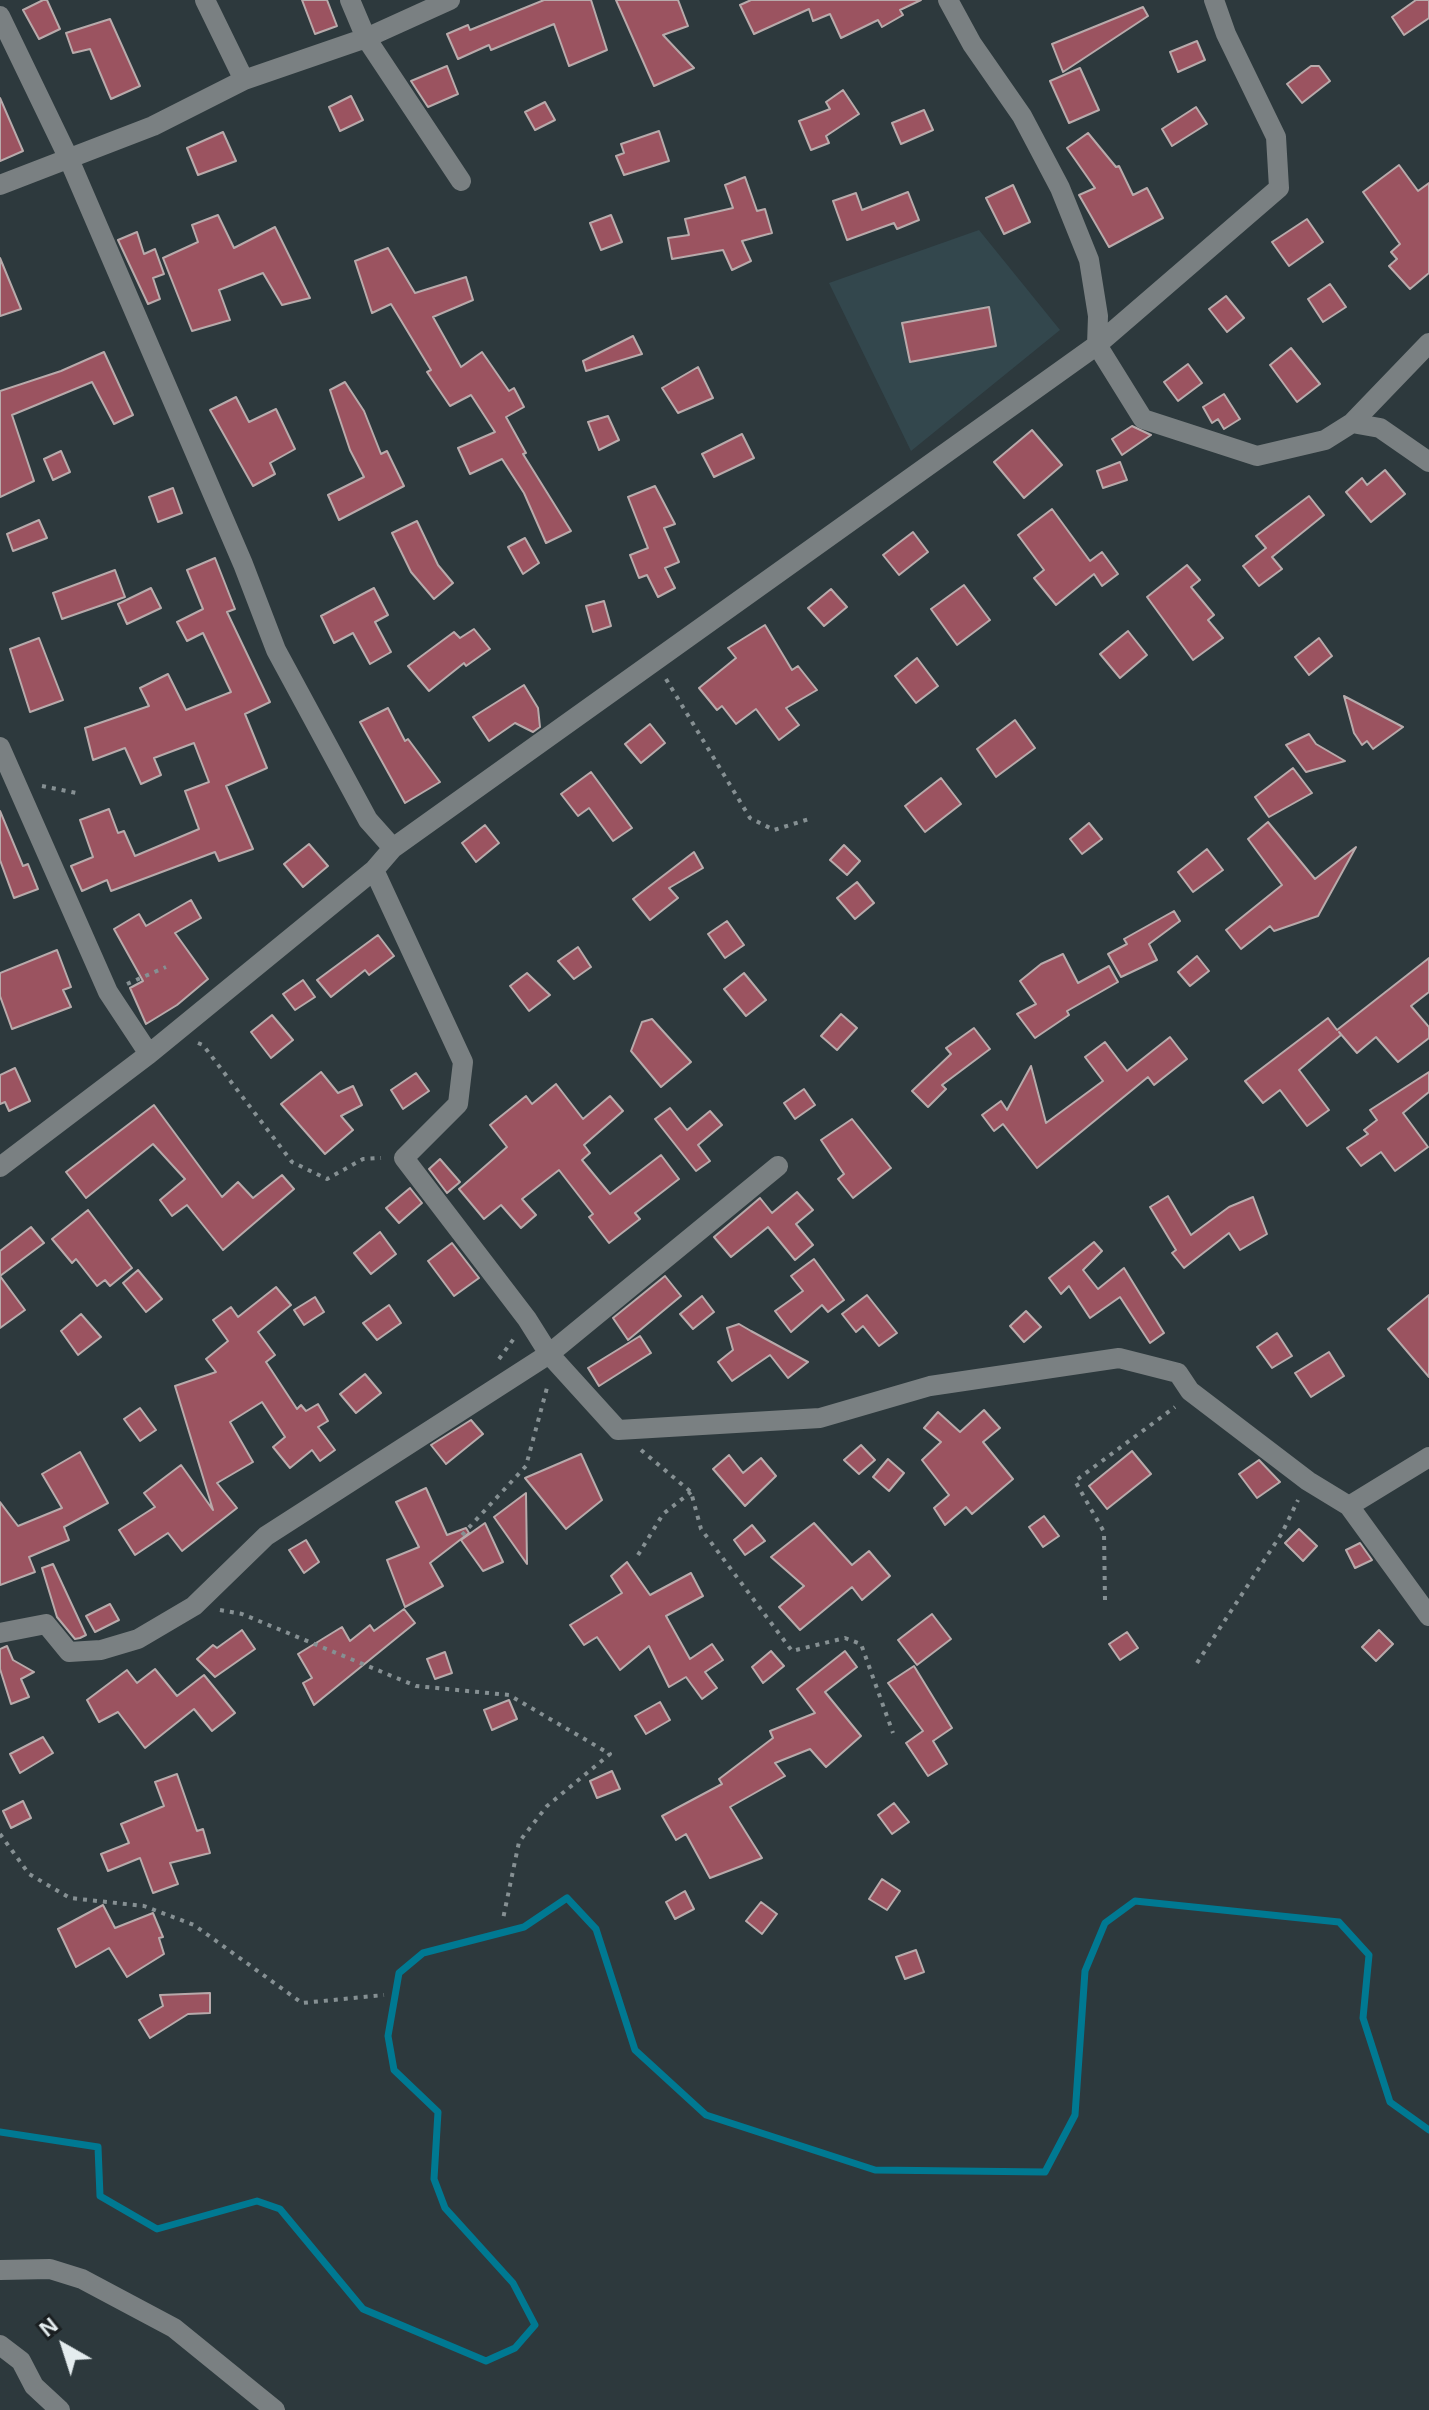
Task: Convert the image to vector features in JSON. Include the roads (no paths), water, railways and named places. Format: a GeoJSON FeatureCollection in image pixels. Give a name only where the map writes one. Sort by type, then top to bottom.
{"type":"FeatureCollection","features":[{"type":"Feature","properties":{"kind":"street"},"geometry":{"type":"LineString","coordinates":[[205,0],[244,80]]}},
{"type":"Feature","properties":{"kind":"street"},"geometry":{"type":"LineString","coordinates":[[350,0],[366,38],[461,181]]}},
{"type":"Feature","properties":{"kind":"street"},"geometry":{"type":"LineString","coordinates":[[0,185],[153,126],[244,80],[366,38],[450,0]]}},
{"type":"Feature","properties":{"kind":"street"},"geometry":{"type":"LineString","coordinates":[[948,0],[972,44],[1022,116],[1060,188],[1089,260],[1098,316],[1097,345],[1143,419],[1257,456],[1325,440],[1352,423],[1429,343]]}},
{"type":"Feature","properties":{"kind":"street"},"geometry":{"type":"LineString","coordinates":[[0,1167],[149,1054],[374,870],[393,848],[1097,345],[1279,188],[1276,137],[1226,34],[1214,0]]}},
{"type":"Feature","properties":{"kind":"street"},"geometry":{"type":"LineString","coordinates":[[0,16],[68,157],[231,537],[276,650],[368,820],[393,848]]}},
{"type":"Feature","properties":{"kind":"street"},"geometry":{"type":"LineString","coordinates":[[1352,423],[1380,428],[1429,462]]}},
{"type":"Feature","properties":{"kind":"street"},"geometry":{"type":"LineString","coordinates":[[0,747],[17,779],[108,992],[149,1054]]}},
{"type":"Feature","properties":{"kind":"street"},"geometry":{"type":"LineString","coordinates":[[374,870],[463,1062],[458,1104],[404,1158],[527,1319],[549,1354],[618,1430],[820,1418],[930,1386],[1119,1358],[1178,1373],[1190,1391],[1308,1481],[1349,1506],[1429,1616]]}},
{"type":"Feature","properties":{"kind":"street"},"geometry":{"type":"LineString","coordinates":[[0,1633],[46,1624],[69,1652],[101,1650],[138,1639],[194,1606],[266,1536],[549,1354],[778,1166]]}},
{"type":"Feature","properties":{"kind":"street"},"geometry":{"type":"LineString","coordinates":[[1349,1506],[1429,1457]]}},
{"type":"Feature","properties":{"kind":"street"},"geometry":{"type":"LineString","coordinates":[[0,2270],[50,2269],[82,2279],[174,2328],[275,2410]]}},
{"type":"Feature","properties":{"kind":"street"},"geometry":{"type":"LineString","coordinates":[[0,2345],[21,2361],[34,2386],[60,2410]]}},
{"type":"Feature","properties":{"kind":"waterway"},"geometry":{"type":"LineString","coordinates":[[0,2132],[98,2147],[100,2196],[157,2229],[257,2201],[280,2209],[363,2309],[486,2361],[515,2348],[535,2325],[513,2283],[445,2208],[434,2179],[438,2112],[394,2070],[388,2036],[399,1973],[423,1953],[524,1927],[567,1898],[596,1929],[635,2050],[706,2115],[875,2170],[1045,2172],[1075,2115],[1085,1971],[1105,1923],[1135,1901],[1339,1922],[1369,1955],[1363,2018],[1390,2102],[1429,2130]]}}]}
